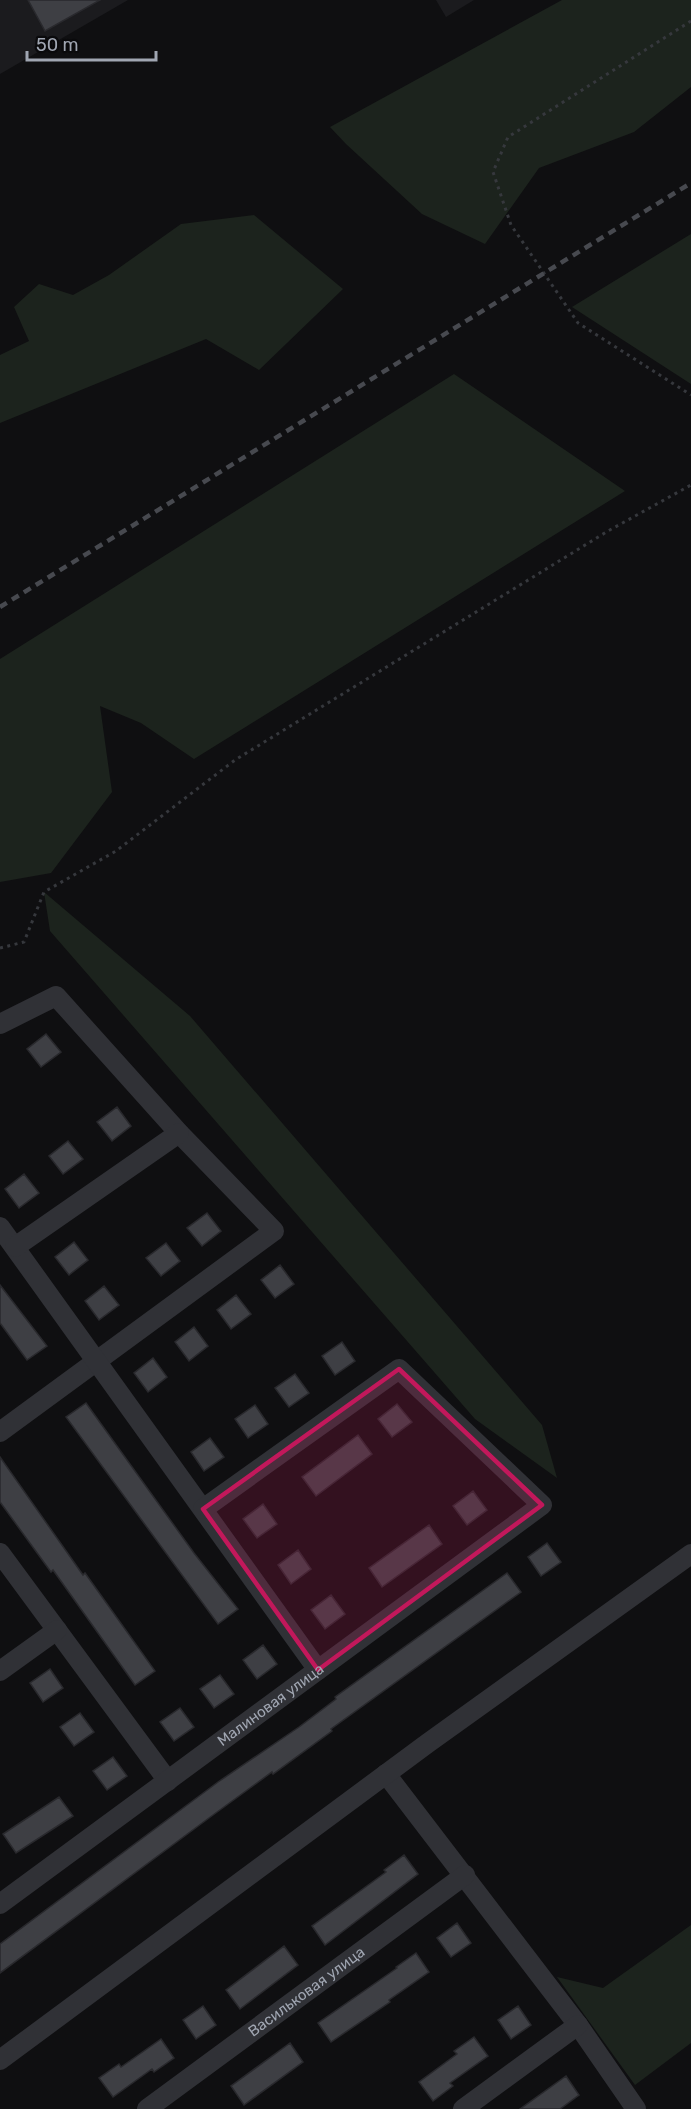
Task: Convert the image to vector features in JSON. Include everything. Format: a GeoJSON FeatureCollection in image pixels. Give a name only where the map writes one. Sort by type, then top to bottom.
{"type":"FeatureCollection","features":[{"type":"Feature","properties":{"kind":"street"},"geometry":{"type":"LineString","coordinates":[[0,1024],[56,996],[179,1133],[274,1231],[0,1432]]}},
{"type":"Feature","properties":{"kind":"street"},"geometry":{"type":"LineString","coordinates":[[15,1247],[179,1133]]}},
{"type":"Feature","properties":{"kind":"street"},"geometry":{"type":"LineString","coordinates":[[0,1227],[318,1670]]}},
{"type":"Feature","properties":{"kind":"street","name":"Малиновая улица"},"geometry":{"type":"LineString","coordinates":[[0,1904],[542,1505],[399,1369],[203,1509]]}},
{"type":"Feature","properties":{"kind":"street"},"geometry":{"type":"LineString","coordinates":[[0,1553],[168,1781]]}},
{"type":"Feature","properties":{"kind":"street"},"geometry":{"type":"LineString","coordinates":[[0,2060],[386,1774],[691,1554]]}},
{"type":"Feature","properties":{"kind":"street"},"geometry":{"type":"LineString","coordinates":[[0,1671],[57,1630]]}},
{"type":"Feature","properties":{"kind":"street"},"geometry":{"type":"LineString","coordinates":[[386,1774],[578,2025],[636,2109]]}},
{"type":"Feature","properties":{"kind":"street","name":"Васильковая улица"},"geometry":{"type":"LineString","coordinates":[[147,2109],[465,1875]]}},
{"type":"Feature","properties":{"kind":"street"},"geometry":{"type":"LineString","coordinates":[[464,2109],[578,2025]]}},
{"type":"Feature","properties":{"kind":"path"},"geometry":{"type":"LineString","coordinates":[[691,21],[508,137],[493,172],[511,225],[578,323],[691,395]]}},
{"type":"Feature","properties":{"kind":"path"},"geometry":{"type":"LineString","coordinates":[[0,948],[24,942],[44,892],[116,851],[235,760],[608,531],[691,485]]}},
{"type":"Feature","properties":{"kind":"highlighted area"},"geometry":{"type":"Polygon","coordinates":[[[399,1369],[542,1505],[318,1670],[203,1509],[399,1369]]]}},
{"type":"Feature","properties":{"kind":"shaded area"},"geometry":{"type":"Polygon","coordinates":[[[0,0],[128,0],[0,74],[0,0]]]}},
{"type":"Feature","properties":{"kind":"shaded area"},"geometry":{"type":"Polygon","coordinates":[[[436,0],[474,0],[446,17],[436,0]]]}},
{"type":"Feature","properties":{"kind":"shaded area"},"geometry":{"type":"Polygon","coordinates":[[[562,0],[691,0],[691,87],[634,132],[539,168],[485,244],[422,214],[330,127],[562,0]]]}},
{"type":"Feature","properties":{"kind":"shaded area"},"geometry":{"type":"Polygon","coordinates":[[[254,215],[343,289],[259,370],[206,339],[0,423],[0,355],[29,341],[14,307],[39,284],[73,295],[109,275],[181,224],[254,215]]]}},
{"type":"Feature","properties":{"kind":"shaded area"},"geometry":{"type":"Polygon","coordinates":[[[691,234],[691,384],[572,307],[691,234]]]}},
{"type":"Feature","properties":{"kind":"shaded area"},"geometry":{"type":"Polygon","coordinates":[[[454,374],[625,491],[194,759],[141,723],[100,706],[112,792],[51,873],[0,882],[0,659],[454,374]]]}},
{"type":"Feature","properties":{"kind":"shaded area"},"geometry":{"type":"Polygon","coordinates":[[[44,892],[190,1016],[542,1425],[557,1478],[475,1419],[50,931],[44,892]]]}},
{"type":"Feature","properties":{"kind":"shaded area"},"geometry":{"type":"Polygon","coordinates":[[[691,1925],[691,2043],[635,2085],[557,1977],[603,1988],[691,1925]]]}},
{"type":"Feature","properties":{"kind":"building"},"geometry":{"type":"Polygon","coordinates":[[[28,0],[100,0],[45,31],[28,0]]]}},
{"type":"Feature","properties":{"kind":"building"},"geometry":{"type":"Polygon","coordinates":[[[46,1034],[61,1052],[41,1067],[27,1049],[46,1034]]]}},
{"type":"Feature","properties":{"kind":"building"},"geometry":{"type":"Polygon","coordinates":[[[117,1107],[131,1126],[112,1141],[97,1122],[117,1107]]]}},
{"type":"Feature","properties":{"kind":"building"},"geometry":{"type":"Polygon","coordinates":[[[68,1141],[83,1159],[63,1174],[49,1156],[68,1141]]]}},
{"type":"Feature","properties":{"kind":"building"},"geometry":{"type":"Polygon","coordinates":[[[24,1174],[39,1193],[19,1208],[5,1189],[24,1174]]]}},
{"type":"Feature","properties":{"kind":"building"},"geometry":{"type":"Polygon","coordinates":[[[207,1213],[221,1231],[202,1246],[187,1228],[207,1213]]]}},
{"type":"Feature","properties":{"kind":"building"},"geometry":{"type":"Polygon","coordinates":[[[74,1242],[88,1260],[69,1275],[55,1257],[74,1242]]]}},
{"type":"Feature","properties":{"kind":"building"},"geometry":{"type":"Polygon","coordinates":[[[166,1243],[180,1261],[161,1276],[146,1258],[166,1243]]]}},
{"type":"Feature","properties":{"kind":"building"},"geometry":{"type":"Polygon","coordinates":[[[280,1265],[294,1284],[275,1298],[261,1280],[280,1265]]]}},
{"type":"Feature","properties":{"kind":"building"},"geometry":{"type":"Polygon","coordinates":[[[0,1285],[47,1346],[27,1360],[0,1323],[0,1285]]]}},
{"type":"Feature","properties":{"kind":"building"},"geometry":{"type":"Polygon","coordinates":[[[104,1286],[119,1305],[99,1320],[85,1301],[104,1286]]]}},
{"type":"Feature","properties":{"kind":"building"},"geometry":{"type":"Polygon","coordinates":[[[236,1295],[251,1314],[231,1329],[217,1310],[236,1295]]]}},
{"type":"Feature","properties":{"kind":"building"},"geometry":{"type":"Polygon","coordinates":[[[194,1327],[208,1346],[189,1361],[175,1342],[194,1327]]]}},
{"type":"Feature","properties":{"kind":"building"},"geometry":{"type":"Polygon","coordinates":[[[342,1342],[355,1361],[335,1375],[322,1356],[342,1342]]]}},
{"type":"Feature","properties":{"kind":"building"},"geometry":{"type":"Polygon","coordinates":[[[153,1358],[167,1377],[148,1392],[134,1373],[153,1358]]]}},
{"type":"Feature","properties":{"kind":"building"},"geometry":{"type":"Polygon","coordinates":[[[295,1374],[309,1393],[289,1407],[275,1388],[295,1374]]]}},
{"type":"Feature","properties":{"kind":"building"},"geometry":{"type":"Polygon","coordinates":[[[86,1403],[194,1553],[238,1609],[218,1624],[66,1417],[86,1403]]]}},
{"type":"Feature","properties":{"kind":"building"},"geometry":{"type":"Polygon","coordinates":[[[397,1404],[412,1422],[392,1437],[378,1419],[397,1404]]]}},
{"type":"Feature","properties":{"kind":"building"},"geometry":{"type":"Polygon","coordinates":[[[255,1405],[268,1424],[248,1438],[235,1419],[255,1405]]]}},
{"type":"Feature","properties":{"kind":"building"},"geometry":{"type":"Polygon","coordinates":[[[358,1435],[372,1454],[316,1496],[302,1477],[358,1435]]]}},
{"type":"Feature","properties":{"kind":"building"},"geometry":{"type":"Polygon","coordinates":[[[210,1438],[224,1457],[204,1471],[191,1452],[210,1438]]]}},
{"type":"Feature","properties":{"kind":"building"},"geometry":{"type":"Polygon","coordinates":[[[0,1457],[83,1575],[85,1573],[155,1671],[135,1685],[53,1570],[51,1572],[0,1502],[0,1457]]]}},
{"type":"Feature","properties":{"kind":"building"},"geometry":{"type":"Polygon","coordinates":[[[473,1491],[487,1510],[467,1525],[453,1506],[473,1491]]]}},
{"type":"Feature","properties":{"kind":"building"},"geometry":{"type":"Polygon","coordinates":[[[263,1504],[277,1524],[257,1538],[243,1519],[263,1504]]]}},
{"type":"Feature","properties":{"kind":"building"},"geometry":{"type":"Polygon","coordinates":[[[429,1525],[442,1544],[382,1587],[369,1568],[429,1525]]]}},
{"type":"Feature","properties":{"kind":"building"},"geometry":{"type":"Polygon","coordinates":[[[547,1543],[561,1562],[541,1576],[528,1557],[547,1543]]]}},
{"type":"Feature","properties":{"kind":"building"},"geometry":{"type":"Polygon","coordinates":[[[298,1550],[311,1569],[291,1584],[278,1565],[298,1550]]]}},
{"type":"Feature","properties":{"kind":"building"},"geometry":{"type":"Polygon","coordinates":[[[507,1573],[521,1592],[331,1729],[332,1731],[273,1774],[272,1772],[213,1815],[0,1973],[0,1944],[218,1782],[299,1727],[336,1699],[335,1697],[507,1573]]]}},
{"type":"Feature","properties":{"kind":"building"},"geometry":{"type":"Polygon","coordinates":[[[331,1595],[345,1614],[325,1629],[311,1610],[331,1595]]]}},
{"type":"Feature","properties":{"kind":"building"},"geometry":{"type":"Polygon","coordinates":[[[263,1645],[277,1664],[257,1679],[243,1660],[263,1645]]]}},
{"type":"Feature","properties":{"kind":"building"},"geometry":{"type":"Polygon","coordinates":[[[50,1669],[63,1688],[43,1702],[30,1683],[50,1669]]]}},
{"type":"Feature","properties":{"kind":"building"},"geometry":{"type":"Polygon","coordinates":[[[220,1675],[234,1694],[214,1708],[200,1689],[220,1675]]]}},
{"type":"Feature","properties":{"kind":"building"},"geometry":{"type":"Polygon","coordinates":[[[180,1708],[194,1727],[174,1741],[160,1722],[180,1708]]]}},
{"type":"Feature","properties":{"kind":"building"},"geometry":{"type":"Polygon","coordinates":[[[80,1713],[94,1732],[74,1746],[60,1727],[80,1713]]]}},
{"type":"Feature","properties":{"kind":"building"},"geometry":{"type":"Polygon","coordinates":[[[113,1757],[127,1776],[107,1790],[93,1771],[113,1757]]]}},
{"type":"Feature","properties":{"kind":"building"},"geometry":{"type":"Polygon","coordinates":[[[59,1797],[73,1816],[16,1853],[3,1834],[59,1797]]]}},
{"type":"Feature","properties":{"kind":"building"},"geometry":{"type":"Polygon","coordinates":[[[404,1855],[418,1874],[325,1945],[312,1926],[386,1872],[384,1870],[404,1855]]]}},
{"type":"Feature","properties":{"kind":"building"},"geometry":{"type":"Polygon","coordinates":[[[457,1923],[471,1943],[451,1957],[437,1938],[457,1923]]]}},
{"type":"Feature","properties":{"kind":"building"},"geometry":{"type":"Polygon","coordinates":[[[284,1946],[298,1965],[240,2009],[226,1990],[284,1946]]]}},
{"type":"Feature","properties":{"kind":"building"},"geometry":{"type":"Polygon","coordinates":[[[416,1953],[429,1972],[331,2042],[318,2023],[416,1953]]]}},
{"type":"Feature","properties":{"kind":"building"},"geometry":{"type":"Polygon","coordinates":[[[203,2006],[216,2025],[196,2039],[183,2020],[203,2006]]]}},
{"type":"Feature","properties":{"kind":"building"},"geometry":{"type":"Polygon","coordinates":[[[518,2006],[531,2025],[511,2039],[498,2020],[518,2006]]]}},
{"type":"Feature","properties":{"kind":"building"},"geometry":{"type":"Polygon","coordinates":[[[474,2037],[488,2056],[450,2083],[453,2086],[433,2101],[419,2082],[457,2054],[454,2051],[474,2037]]]}},
{"type":"Feature","properties":{"kind":"building"},"geometry":{"type":"Polygon","coordinates":[[[161,2039],[174,2058],[154,2072],[152,2069],[113,2097],[99,2078],[119,2064],[121,2067],[161,2039]]]}},
{"type":"Feature","properties":{"kind":"building"},"geometry":{"type":"Polygon","coordinates":[[[290,2043],[303,2062],[244,2105],[231,2086],[290,2043]]]}},
{"type":"Feature","properties":{"kind":"building"},"geometry":{"type":"Polygon","coordinates":[[[566,2076],[579,2095],[560,2109],[520,2109],[566,2076]]]}},
{"type":"Feature","properties":{"kind":"railway"},"geometry":{"type":"LineString","coordinates":[[0,607],[691,183]]}}]}
